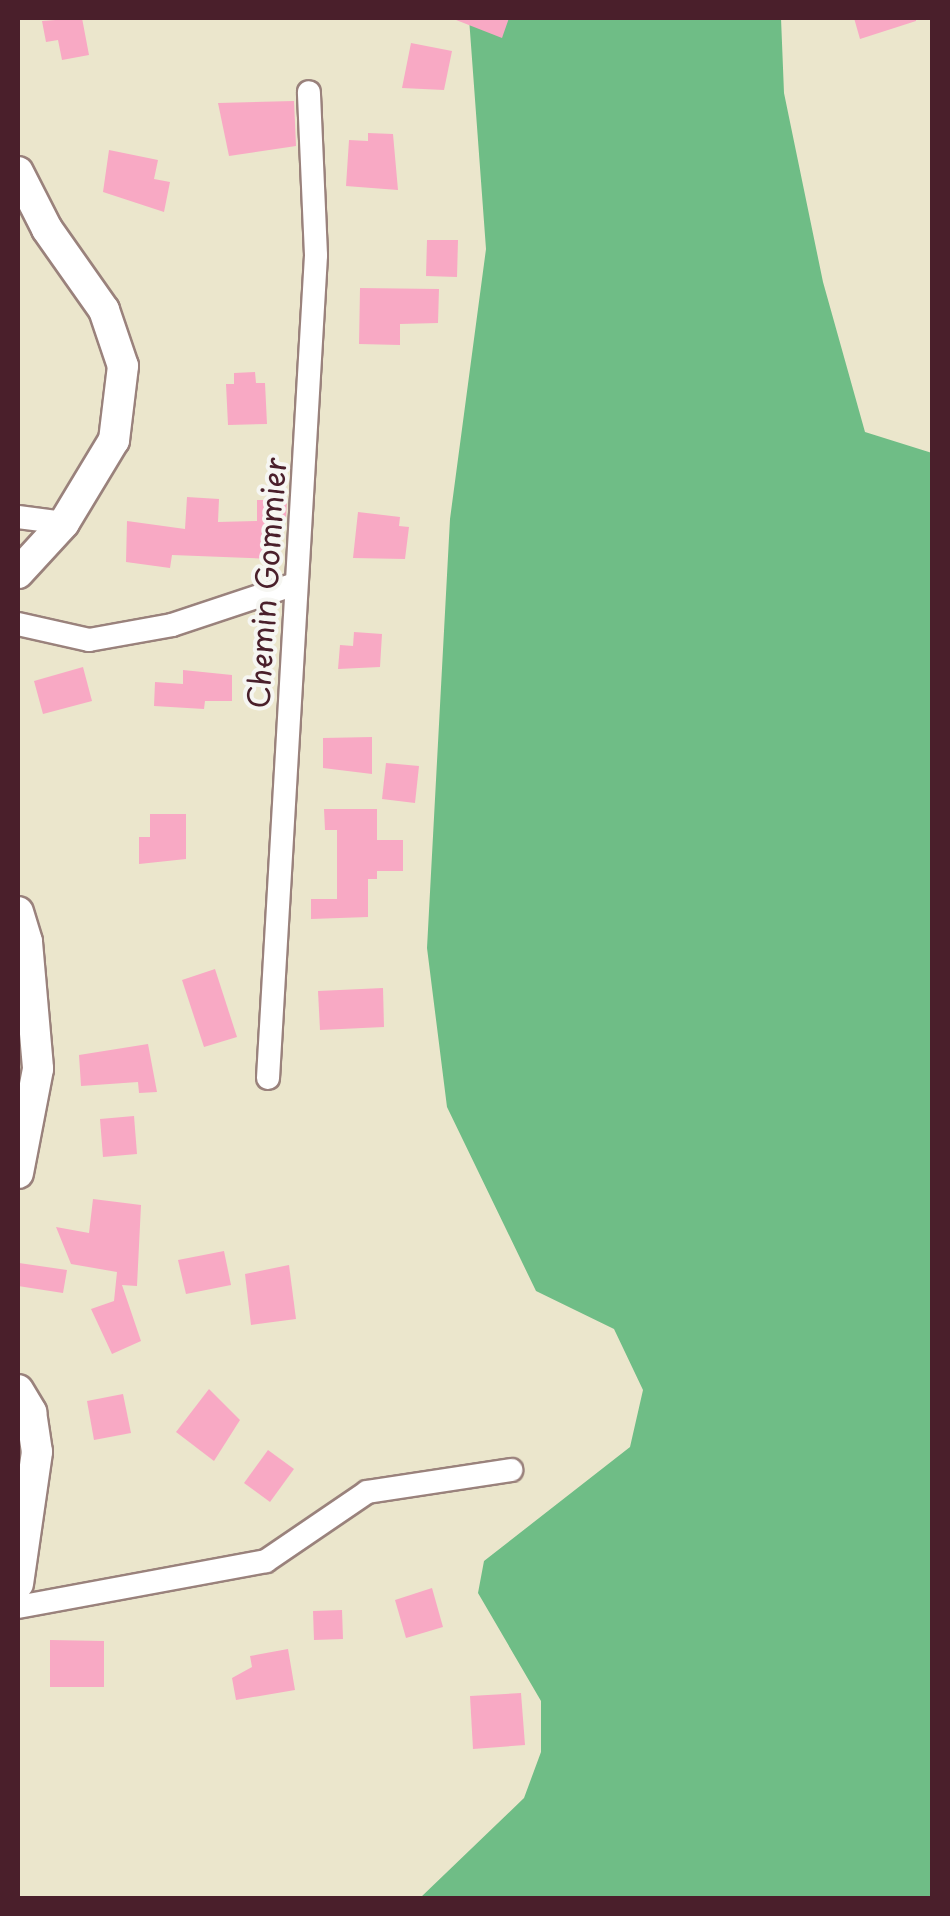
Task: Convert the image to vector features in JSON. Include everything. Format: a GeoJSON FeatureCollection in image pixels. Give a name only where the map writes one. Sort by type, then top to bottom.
{"type":"FeatureCollection","features":[{"type":"Feature","properties":{"kind":"main road"},"geometry":{"type":"LineString","coordinates":[[18,172],[47,230],[104,310],[123,366],[114,440],[64,522],[18,573]]}},
{"type":"Feature","properties":{"kind":"main road"},"geometry":{"type":"LineString","coordinates":[[18,912],[27,942],[38,1069],[18,1173]]}},
{"type":"Feature","properties":{"kind":"main road"},"geometry":{"type":"LineString","coordinates":[[18,1390],[31,1412],[38,1452],[18,1584]]}},
{"type":"Feature","properties":{"kind":"street","name":"Chemin Gommier"},"geometry":{"type":"LineString","coordinates":[[268,1078],[292,585],[316,255],[309,92]]}},
{"type":"Feature","properties":{"kind":"street"},"geometry":{"type":"LineString","coordinates":[[18,517],[64,522]]}},
{"type":"Feature","properties":{"kind":"street"},"geometry":{"type":"LineString","coordinates":[[18,624],[90,640],[172,625],[292,585]]}},
{"type":"Feature","properties":{"kind":"street"},"geometry":{"type":"LineString","coordinates":[[18,1607],[266,1561],[367,1492],[510,1470]]}},
{"type":"Feature","properties":{"kind":"green space"},"geometry":{"type":"Polygon","coordinates":[[[469,18],[781,18],[784,93],[823,282],[865,432],[932,453],[932,1898],[420,1898],[524,1798],[541,1752],[541,1701],[478,1593],[484,1561],[630,1447],[643,1390],[614,1329],[536,1291],[447,1107],[427,948],[450,519],[486,249],[469,18]]]}},
{"type":"Feature","properties":{"kind":"building"},"geometry":{"type":"Polygon","coordinates":[[[82,18],[89,55],[62,60],[58,40],[46,42],[42,21],[82,18]]]}},
{"type":"Feature","properties":{"kind":"building"},"geometry":{"type":"Polygon","coordinates":[[[451,18],[509,18],[502,38],[451,18]]]}},
{"type":"Feature","properties":{"kind":"building"},"geometry":{"type":"Polygon","coordinates":[[[854,18],[916,18],[916,21],[860,39],[854,18]]]}},
{"type":"Feature","properties":{"kind":"building"},"geometry":{"type":"Polygon","coordinates":[[[411,43],[452,51],[444,90],[402,88],[411,43]]]}},
{"type":"Feature","properties":{"kind":"building"},"geometry":{"type":"Polygon","coordinates":[[[294,101],[296,146],[229,156],[218,103],[294,101]]]}},
{"type":"Feature","properties":{"kind":"building"},"geometry":{"type":"Polygon","coordinates":[[[368,133],[393,134],[398,190],[346,186],[349,140],[368,141],[368,133]]]}},
{"type":"Feature","properties":{"kind":"building"},"geometry":{"type":"Polygon","coordinates":[[[109,150],[158,160],[154,179],[170,182],[164,212],[103,192],[109,150]]]}},
{"type":"Feature","properties":{"kind":"building"},"geometry":{"type":"Polygon","coordinates":[[[427,240],[458,240],[457,277],[426,276],[427,240]]]}},
{"type":"Feature","properties":{"kind":"building"},"geometry":{"type":"Polygon","coordinates":[[[360,288],[439,289],[438,323],[400,324],[400,345],[359,344],[360,288]]]}},
{"type":"Feature","properties":{"kind":"building"},"geometry":{"type":"Polygon","coordinates":[[[255,372],[256,383],[265,383],[267,424],[228,425],[226,384],[234,384],[234,373],[255,372]]]}},
{"type":"Feature","properties":{"kind":"building"},"geometry":{"type":"Polygon","coordinates":[[[187,497],[219,499],[218,522],[257,521],[257,500],[287,500],[286,518],[274,518],[275,559],[172,555],[170,568],[126,562],[127,521],[185,529],[187,497]]]}},
{"type":"Feature","properties":{"kind":"building"},"geometry":{"type":"Polygon","coordinates":[[[358,512],[400,517],[399,526],[409,527],[405,559],[353,558],[358,512]]]}},
{"type":"Feature","properties":{"kind":"building"},"geometry":{"type":"Polygon","coordinates":[[[354,632],[382,634],[380,667],[338,669],[340,645],[353,646],[354,632]]]}},
{"type":"Feature","properties":{"kind":"building"},"geometry":{"type":"Polygon","coordinates":[[[83,667],[92,701],[43,714],[34,681],[83,667]]]}},
{"type":"Feature","properties":{"kind":"building"},"geometry":{"type":"Polygon","coordinates":[[[183,670],[232,675],[232,701],[205,701],[204,709],[154,706],[155,682],[183,684],[183,670]]]}},
{"type":"Feature","properties":{"kind":"building"},"geometry":{"type":"Polygon","coordinates":[[[372,737],[372,774],[323,768],[323,738],[372,737]]]}},
{"type":"Feature","properties":{"kind":"building"},"geometry":{"type":"Polygon","coordinates":[[[386,763],[419,766],[415,803],[382,799],[386,763]]]}},
{"type":"Feature","properties":{"kind":"building"},"geometry":{"type":"Polygon","coordinates":[[[324,809],[377,809],[377,840],[403,840],[403,871],[377,871],[377,879],[368,879],[368,917],[311,919],[311,899],[337,899],[337,830],[325,830],[324,809]]]}},
{"type":"Feature","properties":{"kind":"building"},"geometry":{"type":"Polygon","coordinates":[[[150,814],[186,814],[186,859],[139,864],[139,837],[150,837],[150,814]]]}},
{"type":"Feature","properties":{"kind":"building"},"geometry":{"type":"Polygon","coordinates":[[[215,969],[237,1037],[204,1047],[182,980],[215,969]]]}},
{"type":"Feature","properties":{"kind":"building"},"geometry":{"type":"Polygon","coordinates":[[[383,988],[384,1027],[320,1030],[318,991],[383,988]]]}},
{"type":"Feature","properties":{"kind":"building"},"geometry":{"type":"Polygon","coordinates":[[[148,1044],[157,1092],[139,1093],[138,1082],[81,1086],[79,1055],[148,1044]]]}},
{"type":"Feature","properties":{"kind":"building"},"geometry":{"type":"Polygon","coordinates":[[[134,1116],[137,1154],[103,1157],[100,1119],[134,1116]]]}},
{"type":"Feature","properties":{"kind":"building"},"geometry":{"type":"Polygon","coordinates":[[[93,1199],[141,1205],[137,1286],[122,1285],[141,1341],[112,1354],[91,1309],[114,1301],[117,1272],[71,1264],[56,1227],[89,1233],[93,1199]]]}},
{"type":"Feature","properties":{"kind":"building"},"geometry":{"type":"Polygon","coordinates":[[[224,1251],[231,1285],[186,1294],[178,1260],[224,1251]]]}},
{"type":"Feature","properties":{"kind":"building"},"geometry":{"type":"Polygon","coordinates":[[[19,1263],[67,1270],[63,1293],[18,1286],[19,1263]]]}},
{"type":"Feature","properties":{"kind":"building"},"geometry":{"type":"Polygon","coordinates":[[[289,1265],[296,1319],[251,1325],[245,1274],[289,1265]]]}},
{"type":"Feature","properties":{"kind":"building"},"geometry":{"type":"Polygon","coordinates":[[[209,1389],[240,1420],[214,1461],[176,1432],[209,1389]]]}},
{"type":"Feature","properties":{"kind":"building"},"geometry":{"type":"Polygon","coordinates":[[[123,1394],[131,1433],[94,1440],[87,1401],[123,1394]]]}},
{"type":"Feature","properties":{"kind":"building"},"geometry":{"type":"Polygon","coordinates":[[[268,1450],[294,1469],[270,1502],[244,1483],[268,1450]]]}},
{"type":"Feature","properties":{"kind":"building"},"geometry":{"type":"Polygon","coordinates":[[[432,1588],[443,1627],[406,1638],[395,1600],[432,1588]]]}},
{"type":"Feature","properties":{"kind":"building"},"geometry":{"type":"Polygon","coordinates":[[[342,1610],[343,1639],[314,1640],[313,1611],[342,1610]]]}},
{"type":"Feature","properties":{"kind":"building"},"geometry":{"type":"Polygon","coordinates":[[[50,1640],[104,1641],[104,1687],[50,1687],[50,1640]]]}},
{"type":"Feature","properties":{"kind":"building"},"geometry":{"type":"Polygon","coordinates":[[[288,1649],[295,1690],[236,1700],[232,1678],[252,1667],[250,1656],[288,1649]]]}},
{"type":"Feature","properties":{"kind":"building"},"geometry":{"type":"Polygon","coordinates":[[[521,1693],[525,1745],[473,1749],[470,1696],[521,1693]]]}}]}
